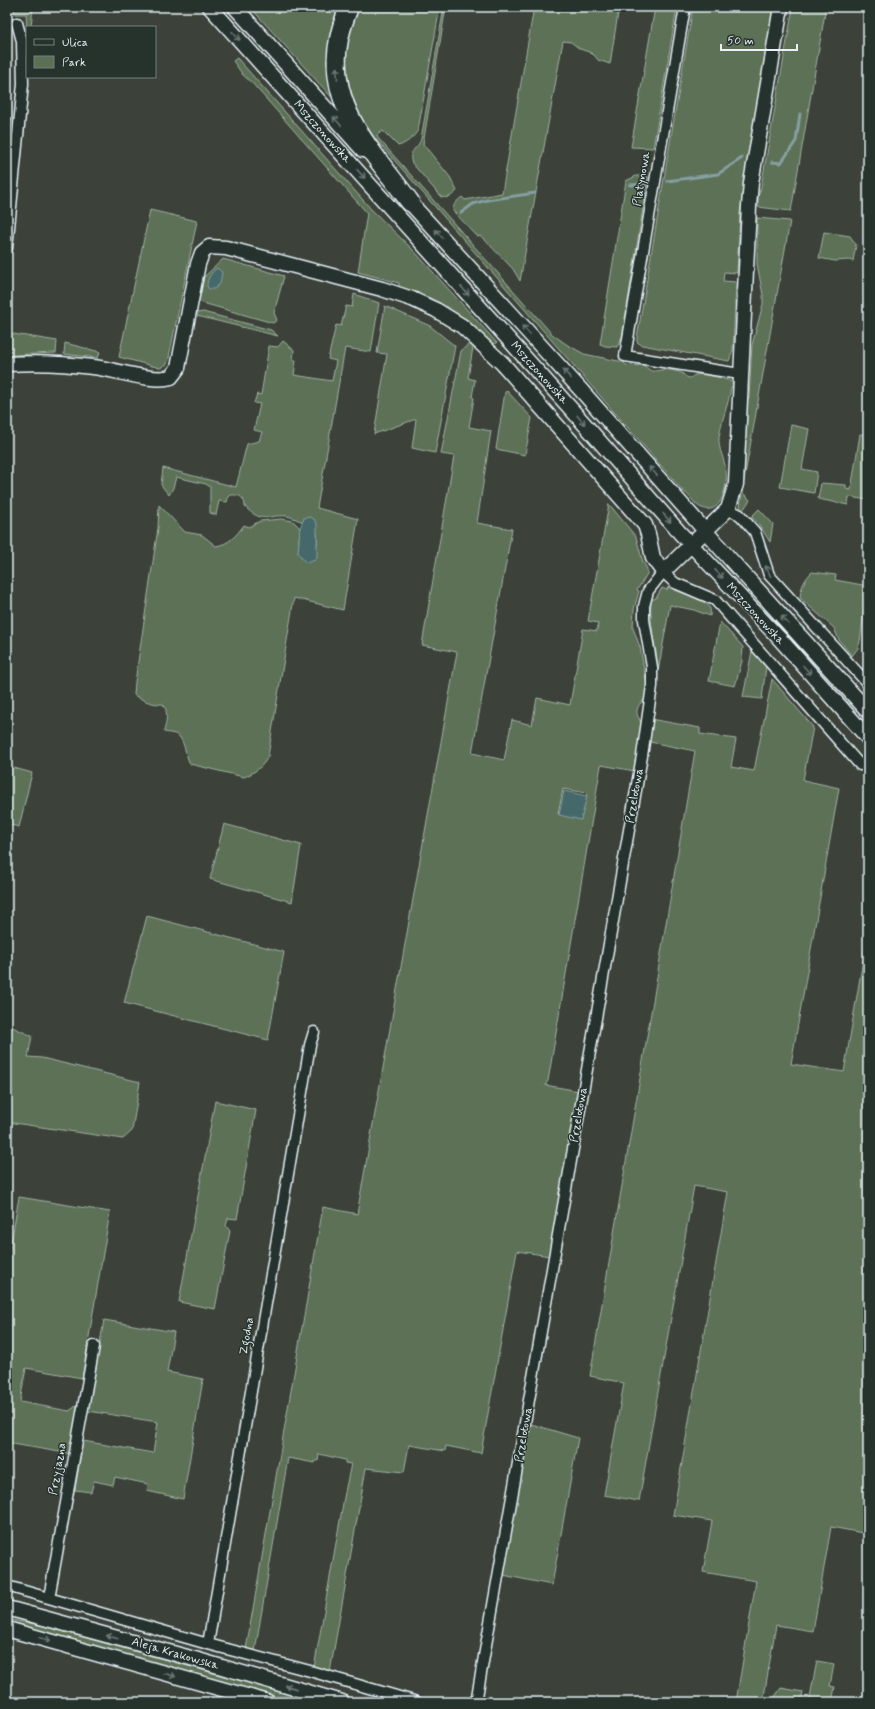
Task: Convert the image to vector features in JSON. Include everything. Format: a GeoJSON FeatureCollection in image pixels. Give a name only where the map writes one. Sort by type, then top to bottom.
{"type":"FeatureCollection","features":[{"type":"Feature","properties":{"kind":"highway"},"geometry":{"type":"LineString","coordinates":[[349,7],[338,39],[336,68],[339,90],[345,108],[354,127],[410,202]]}},
{"type":"Feature","properties":{"kind":"main road","name":"Mszczonowska"},"geometry":{"type":"LineString","coordinates":[[210,7],[692,546],[778,637],[868,738]]}},
{"type":"Feature","properties":{"kind":"main road","name":"Mszczonowska"},"geometry":{"type":"LineString","coordinates":[[235,7],[410,202],[582,390],[706,532],[868,711]]}},
{"type":"Feature","properties":{"kind":"main road"},"geometry":{"type":"LineString","coordinates":[[728,509],[732,498],[737,471],[740,374],[751,183],[781,7]]}},
{"type":"Feature","properties":{"kind":"main road"},"geometry":{"type":"LineString","coordinates":[[7,364],[49,362],[94,367],[157,379],[171,377],[178,368],[202,253],[209,247],[226,248],[385,290],[412,299],[436,310],[462,326],[502,363],[645,525],[653,558],[663,572]]}},
{"type":"Feature","properties":{"kind":"main road","name":"Przelotowa"},"geometry":{"type":"LineString","coordinates":[[663,572],[692,546],[728,509]]}},
{"type":"Feature","properties":{"kind":"main road","name":"Aleja Krakowska"},"geometry":{"type":"LineString","coordinates":[[7,1608],[342,1702]]}},
{"type":"Feature","properties":{"kind":"main road","name":"Aleja Krakowska"},"geometry":{"type":"LineString","coordinates":[[7,1629],[268,1702]]}},
{"type":"Feature","properties":{"kind":"street","name":"Platynowa"},"geometry":{"type":"LineString","coordinates":[[685,7],[625,356],[740,374]]}},
{"type":"Feature","properties":{"kind":"street"},"geometry":{"type":"LineString","coordinates":[[7,248],[23,84],[22,41],[17,23]]}},
{"type":"Feature","properties":{"kind":"street"},"geometry":{"type":"LineString","coordinates":[[728,509],[740,515],[755,532],[769,575],[868,684]]}},
{"type":"Feature","properties":{"kind":"street"},"geometry":{"type":"LineString","coordinates":[[663,572],[675,583],[715,600],[860,765]]}},
{"type":"Feature","properties":{"kind":"street","name":"Przelotowa"},"geometry":{"type":"LineString","coordinates":[[476,1702],[642,756],[652,686],[652,667],[644,620],[644,600],[648,591],[663,572]]}},
{"type":"Feature","properties":{"kind":"street","name":"Zgodna"},"geometry":{"type":"LineString","coordinates":[[208,1644],[310,1045],[314,1032]]}},
{"type":"Feature","properties":{"kind":"street","name":"Przyjazna"},"geometry":{"type":"LineString","coordinates":[[49,1598],[94,1346]]}},
{"type":"Feature","properties":{"kind":"street"},"geometry":{"type":"LineString","coordinates":[[7,1586],[417,1702]]}},
{"type":"Feature","properties":{"kind":"street"},"geometry":{"type":"LineString","coordinates":[[159,1650],[163,1631]]}},
{"type":"Feature","properties":{"kind":"green space"},"geometry":{"type":"Polygon","coordinates":[[[14,7],[33,7],[31,26],[27,26],[26,14],[15,14],[14,7]]]}},
{"type":"Feature","properties":{"kind":"green space"},"geometry":{"type":"Polygon","coordinates":[[[250,7],[340,7],[333,31],[329,54],[330,78],[336,102],[250,7]]]}},
{"type":"Feature","properties":{"kind":"green space"},"geometry":{"type":"Polygon","coordinates":[[[355,7],[440,7],[418,130],[410,140],[398,146],[383,131],[377,135],[378,138],[552,334],[584,354],[623,362],[629,366],[640,365],[652,371],[669,370],[681,373],[688,378],[695,375],[708,375],[732,382],[733,387],[731,387],[719,438],[726,471],[725,491],[719,503],[714,507],[709,509],[699,507],[684,492],[374,137],[363,121],[359,119],[351,105],[342,55],[355,7]]]}},
{"type":"Feature","properties":{"kind":"green space"},"geometry":{"type":"Polygon","coordinates":[[[444,7],[446,7],[423,144],[450,177],[457,191],[446,198],[441,197],[412,163],[411,159],[412,153],[421,139],[444,7]]]}},
{"type":"Feature","properties":{"kind":"green space"},"geometry":{"type":"Polygon","coordinates":[[[534,7],[619,7],[610,64],[598,60],[594,55],[580,49],[571,42],[563,41],[520,281],[513,269],[482,237],[477,236],[453,211],[453,209],[457,201],[462,197],[465,200],[502,193],[534,7]]]}},
{"type":"Feature","properties":{"kind":"green space"},"geometry":{"type":"Polygon","coordinates":[[[655,7],[677,7],[653,148],[631,147],[655,7]]]}},
{"type":"Feature","properties":{"kind":"green space"},"geometry":{"type":"Polygon","coordinates":[[[693,7],[773,7],[740,213],[737,273],[724,272],[723,281],[736,282],[733,350],[729,361],[642,345],[637,342],[693,7]]]}},
{"type":"Feature","properties":{"kind":"green space"},"geometry":{"type":"Polygon","coordinates":[[[793,7],[826,7],[791,211],[758,207],[758,197],[793,7]]]}},
{"type":"Feature","properties":{"kind":"green space"},"geometry":{"type":"Polygon","coordinates":[[[237,58],[371,209],[415,252],[497,343],[492,344],[464,320],[430,298],[399,288],[399,283],[358,272],[367,213],[252,83],[243,75],[233,61],[237,58]]]}},
{"type":"Feature","properties":{"kind":"green space"},"geometry":{"type":"Polygon","coordinates":[[[636,176],[648,177],[622,337],[617,347],[605,346],[600,344],[626,181],[636,176]]]}},
{"type":"Feature","properties":{"kind":"green space"},"geometry":{"type":"Polygon","coordinates":[[[150,210],[197,221],[169,357],[167,364],[160,368],[119,357],[150,210]]]}},
{"type":"Feature","properties":{"kind":"green space"},"geometry":{"type":"Polygon","coordinates":[[[757,218],[790,221],[742,492],[745,399],[749,399],[752,345],[763,304],[763,295],[757,264],[757,218]]]}},
{"type":"Feature","properties":{"kind":"green space"},"geometry":{"type":"Polygon","coordinates":[[[824,232],[850,236],[856,245],[853,261],[835,261],[819,258],[824,232]]]}},
{"type":"Feature","properties":{"kind":"green space"},"geometry":{"type":"Polygon","coordinates":[[[223,259],[284,276],[274,313],[277,320],[273,323],[199,302],[204,277],[223,259]]]}},
{"type":"Feature","properties":{"kind":"green space"},"geometry":{"type":"Polygon","coordinates":[[[354,294],[379,303],[371,352],[345,348],[317,508],[358,519],[343,610],[294,598],[268,756],[261,766],[244,777],[190,764],[179,737],[174,734],[164,732],[166,710],[163,704],[148,702],[134,695],[158,528],[159,505],[185,532],[202,535],[216,546],[232,539],[244,525],[249,527],[260,521],[281,519],[293,521],[300,528],[298,553],[317,545],[317,533],[304,518],[303,522],[287,516],[266,518],[257,516],[245,507],[243,499],[237,495],[231,495],[227,502],[219,501],[216,515],[210,513],[210,487],[206,484],[176,477],[169,495],[161,485],[163,468],[236,487],[247,444],[259,441],[262,432],[254,430],[260,404],[254,403],[257,394],[261,395],[269,346],[278,347],[283,341],[294,350],[293,360],[296,360],[294,375],[332,381],[336,361],[328,359],[336,325],[341,326],[346,306],[352,307],[354,294]]]}},
{"type":"Feature","properties":{"kind":"green space"},"geometry":{"type":"Polygon","coordinates":[[[385,306],[430,326],[455,346],[435,453],[412,448],[416,419],[374,434],[387,354],[377,353],[385,306]]]}},
{"type":"Feature","properties":{"kind":"green space"},"geometry":{"type":"Polygon","coordinates":[[[203,312],[271,330],[278,336],[197,316],[197,313],[203,312]]]}},
{"type":"Feature","properties":{"kind":"green space"},"geometry":{"type":"Polygon","coordinates":[[[7,333],[57,341],[56,353],[12,355],[7,352],[7,333]]]}},
{"type":"Feature","properties":{"kind":"green space"},"geometry":{"type":"Polygon","coordinates":[[[65,343],[100,352],[98,358],[64,354],[65,343]]]}},
{"type":"Feature","properties":{"kind":"green space"},"geometry":{"type":"Polygon","coordinates":[[[469,344],[473,347],[468,378],[475,380],[472,397],[474,398],[469,427],[491,431],[477,523],[512,529],[472,753],[504,760],[512,720],[532,725],[537,698],[570,705],[583,629],[597,631],[598,623],[588,621],[609,504],[636,537],[643,562],[647,569],[647,574],[637,590],[639,591],[634,609],[633,628],[640,647],[648,691],[637,710],[637,715],[642,727],[635,771],[601,765],[548,1081],[545,1085],[579,1091],[563,1184],[559,1191],[560,1199],[550,1256],[517,1251],[481,1453],[446,1446],[445,1451],[409,1445],[404,1472],[366,1468],[330,1672],[314,1668],[351,1464],[345,1463],[345,1460],[319,1454],[318,1461],[315,1461],[315,1463],[288,1458],[255,1651],[246,1649],[323,1207],[357,1214],[457,652],[422,645],[454,456],[441,454],[461,351],[469,344]],[[563,789],[558,814],[581,819],[587,793],[563,789]]]}},
{"type":"Feature","properties":{"kind":"green space"},"geometry":{"type":"Polygon","coordinates":[[[507,391],[532,418],[525,455],[496,449],[505,392],[507,391]]]}},
{"type":"Feature","properties":{"kind":"green space"},"geometry":{"type":"Polygon","coordinates":[[[791,425],[809,429],[802,469],[817,472],[814,493],[780,487],[791,425]]]}},
{"type":"Feature","properties":{"kind":"green space"},"geometry":{"type":"Polygon","coordinates":[[[860,434],[868,435],[868,500],[849,497],[848,505],[818,499],[821,483],[846,485],[846,489],[851,490],[860,434]]]}},
{"type":"Feature","properties":{"kind":"green space"},"geometry":{"type":"Polygon","coordinates":[[[742,492],[750,500],[743,510],[740,507],[742,492]]]}},
{"type":"Feature","properties":{"kind":"green space"},"geometry":{"type":"Polygon","coordinates":[[[759,509],[773,524],[770,542],[758,523],[751,517],[759,509]]]}},
{"type":"Feature","properties":{"kind":"green space"},"geometry":{"type":"Polygon","coordinates":[[[812,572],[836,575],[835,580],[868,586],[860,641],[858,648],[852,656],[839,640],[834,628],[800,598],[803,584],[812,572]]]}},
{"type":"Feature","properties":{"kind":"green space"},"geometry":{"type":"Polygon","coordinates":[[[668,587],[704,602],[710,609],[710,616],[694,610],[670,605],[658,672],[651,618],[651,600],[656,598],[662,588],[667,590],[668,587]]]}},
{"type":"Feature","properties":{"kind":"green space"},"geometry":{"type":"Polygon","coordinates":[[[720,622],[743,647],[742,661],[735,686],[709,681],[720,622]]]}},
{"type":"Feature","properties":{"kind":"green space"},"geometry":{"type":"Polygon","coordinates":[[[752,651],[766,666],[762,699],[743,697],[752,651]]]}},
{"type":"Feature","properties":{"kind":"green space"},"geometry":{"type":"Polygon","coordinates":[[[772,679],[813,727],[803,780],[839,788],[791,1064],[844,1072],[868,931],[868,1534],[831,1527],[813,1631],[776,1625],[763,1702],[736,1702],[756,1581],[703,1572],[712,1521],[673,1515],[728,1192],[694,1186],[639,1501],[604,1495],[624,1383],[590,1376],[695,751],[650,742],[648,733],[650,719],[700,728],[700,734],[736,739],[731,767],[754,771],[772,679]]]}},
{"type":"Feature","properties":{"kind":"green space"},"geometry":{"type":"Polygon","coordinates":[[[7,766],[32,773],[19,827],[7,824],[7,766]]]}},
{"type":"Feature","properties":{"kind":"green space"},"geometry":{"type":"Polygon","coordinates":[[[224,824],[301,845],[292,902],[210,879],[224,824]]]}},
{"type":"Feature","properties":{"kind":"green space"},"geometry":{"type":"Polygon","coordinates":[[[147,916],[284,952],[268,1040],[124,1003],[147,916]]]}},
{"type":"Feature","properties":{"kind":"green space"},"geometry":{"type":"Polygon","coordinates":[[[7,1021],[8,1025],[32,1036],[28,1057],[42,1058],[140,1082],[132,1131],[123,1139],[7,1122],[7,1021]]]}},
{"type":"Feature","properties":{"kind":"green space"},"geometry":{"type":"Polygon","coordinates":[[[215,1101],[256,1110],[237,1219],[228,1218],[226,1226],[230,1231],[215,1309],[179,1302],[215,1101]]]}},
{"type":"Feature","properties":{"kind":"green space"},"geometry":{"type":"Polygon","coordinates":[[[19,1197],[110,1212],[82,1378],[26,1368],[20,1402],[69,1411],[79,1404],[71,1454],[7,1443],[7,1267],[19,1197]]]}},
{"type":"Feature","properties":{"kind":"green space"},"geometry":{"type":"Polygon","coordinates":[[[104,1320],[174,1332],[167,1372],[203,1379],[183,1499],[147,1491],[148,1484],[115,1477],[113,1485],[94,1481],[91,1492],[75,1490],[83,1441],[153,1453],[158,1422],[88,1411],[104,1320]]]}},
{"type":"Feature","properties":{"kind":"green space"},"geometry":{"type":"Polygon","coordinates":[[[531,1424],[578,1438],[552,1585],[503,1575],[531,1424]]]}},
{"type":"Feature","properties":{"kind":"green space"},"geometry":{"type":"Polygon","coordinates":[[[7,1619],[44,1626],[317,1702],[290,1702],[7,1622],[7,1619]]]}},
{"type":"Feature","properties":{"kind":"green space"},"geometry":{"type":"Polygon","coordinates":[[[817,1661],[834,1664],[830,1686],[835,1687],[832,1702],[809,1702],[817,1661]]]}},
{"type":"Feature","properties":{"kind":"green space"},"geometry":{"type":"Polygon","coordinates":[[[781,1688],[803,1692],[801,1702],[771,1702],[781,1688]]]}},
{"type":"Feature","properties":{"kind":"water"},"geometry":{"type":"Polygon","coordinates":[[[217,268],[222,272],[220,284],[214,289],[209,289],[207,283],[211,274],[217,268]]]}},
{"type":"Feature","properties":{"kind":"water"},"geometry":{"type":"Polygon","coordinates":[[[310,517],[314,519],[317,524],[317,556],[315,560],[306,563],[298,553],[300,528],[304,518],[310,517]]]}},
{"type":"Feature","properties":{"kind":"water"},"geometry":{"type":"Polygon","coordinates":[[[564,791],[587,796],[581,820],[559,815],[564,791]]]}},
{"type":"Feature","properties":{"kind":"waterway"},"geometry":{"type":"LineString","coordinates":[[772,162],[781,163],[796,141],[800,114]]}},
{"type":"Feature","properties":{"kind":"waterway"},"geometry":{"type":"LineString","coordinates":[[667,181],[718,174],[742,158]]}},
{"type":"Feature","properties":{"kind":"waterway"},"geometry":{"type":"LineString","coordinates":[[630,185],[645,184]]}},
{"type":"Feature","properties":{"kind":"waterway"},"geometry":{"type":"LineString","coordinates":[[461,213],[473,204],[487,200],[535,193]]}}]}
